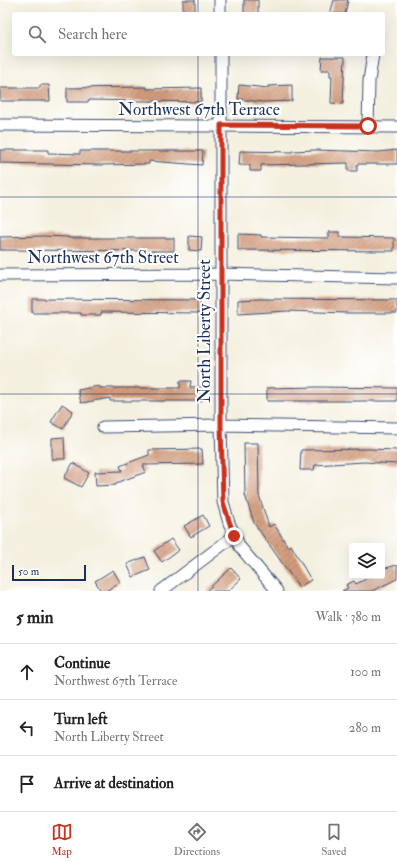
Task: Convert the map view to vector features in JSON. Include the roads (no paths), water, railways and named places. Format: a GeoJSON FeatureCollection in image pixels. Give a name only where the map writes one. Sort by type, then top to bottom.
{"type":"FeatureCollection","features":[{"type":"Feature","properties":{"kind":"street"},"geometry":{"type":"LineString","coordinates":[[220,0],[220,12]]}},
{"type":"Feature","properties":{"kind":"street","name":"North Liberty Street"},"geometry":{"type":"LineString","coordinates":[[220,56],[221,425],[223,502],[234,536],[240,547],[278,591]]}},
{"type":"Feature","properties":{"kind":"street"},"geometry":{"type":"LineString","coordinates":[[368,126],[369,81],[373,56]]}},
{"type":"Feature","properties":{"kind":"street","name":"Northwest 67th Terrace"},"geometry":{"type":"LineString","coordinates":[[0,125],[397,126]]}},
{"type":"Feature","properties":{"kind":"street","name":"Northwest 67th Street"},"geometry":{"type":"LineString","coordinates":[[0,275],[221,274],[397,278]]}},
{"type":"Feature","properties":{"kind":"street"},"geometry":{"type":"LineString","coordinates":[[103,427],[221,425],[397,428]]}},
{"type":"Feature","properties":{"kind":"street"},"geometry":{"type":"LineString","coordinates":[[161,591],[234,536]]}}]}
